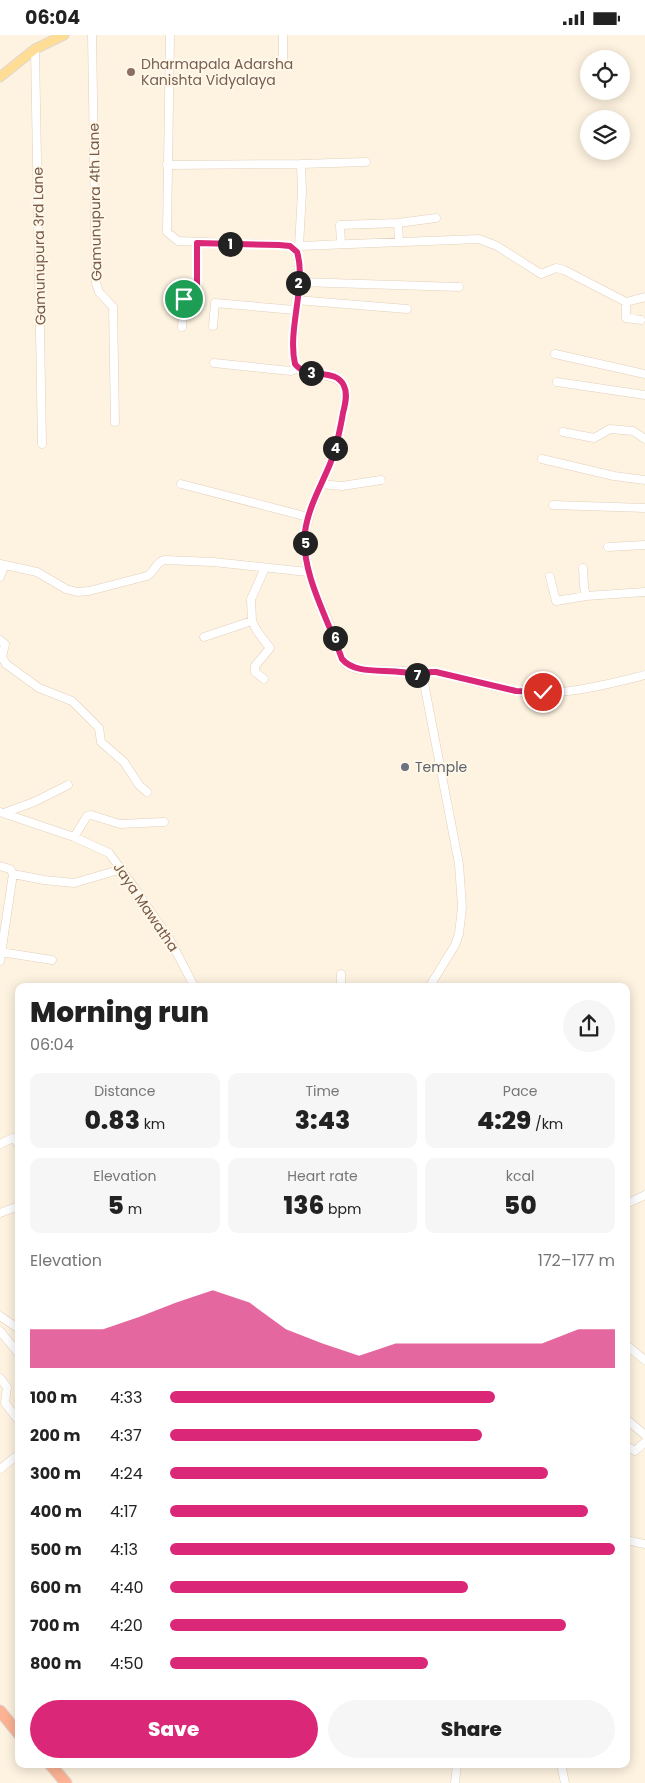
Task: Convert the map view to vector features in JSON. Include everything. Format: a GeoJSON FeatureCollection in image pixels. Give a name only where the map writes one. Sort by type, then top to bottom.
{"type":"FeatureCollection","features":[{"type":"Feature","properties":{"kind":"highway"},"geometry":{"type":"LineString","coordinates":[[0,1702],[15,1720]]}},
{"type":"Feature","properties":{"kind":"highway"},"geometry":{"type":"LineString","coordinates":[[0,1711],[15,1729]]}},
{"type":"Feature","properties":{"kind":"highway"},"geometry":{"type":"LineString","coordinates":[[46,1768],[58,1783]]}},
{"type":"Feature","properties":{"kind":"highway"},"geometry":{"type":"LineString","coordinates":[[53,1768],[66,1783]]}},
{"type":"Feature","properties":{"kind":"main road"},"geometry":{"type":"LineString","coordinates":[[0,77],[35,49],[64,35]]}},
{"type":"Feature","properties":{"kind":"street","name":"Gamunupura 4th Lane"},"geometry":{"type":"LineString","coordinates":[[92,35],[96,283],[99,292],[113,307],[115,422]]}},
{"type":"Feature","properties":{"kind":"street"},"geometry":{"type":"LineString","coordinates":[[170,35],[167,231],[173,239],[197,243],[279,245],[297,248],[341,244],[479,239],[497,247],[541,274],[556,268],[564,270],[626,302],[645,297]]}},
{"type":"Feature","properties":{"kind":"street"},"geometry":{"type":"LineString","coordinates":[[283,35],[283,64]]}},
{"type":"Feature","properties":{"kind":"street","name":"Gamunupura 3rd Lane"},"geometry":{"type":"LineString","coordinates":[[35,49],[42,444]]}},
{"type":"Feature","properties":{"kind":"street"},"geometry":{"type":"LineString","coordinates":[[167,165],[366,162]]}},
{"type":"Feature","properties":{"kind":"street"},"geometry":{"type":"LineString","coordinates":[[301,164],[302,192],[297,248],[299,281],[295,310],[294,359],[298,368],[306,373],[336,377],[341,381],[346,393],[340,432],[331,462],[308,517],[304,543],[308,572],[342,659],[347,665],[360,669],[406,672],[422,678],[426,689],[459,864],[462,907],[459,934],[455,945],[432,983]]}},
{"type":"Feature","properties":{"kind":"street"},"geometry":{"type":"LineString","coordinates":[[341,244],[340,225],[398,223],[436,218]]}},
{"type":"Feature","properties":{"kind":"street"},"geometry":{"type":"LineString","coordinates":[[398,223],[399,242]]}},
{"type":"Feature","properties":{"kind":"street"},"geometry":{"type":"LineString","coordinates":[[182,327],[184,299],[197,297],[197,243]]}},
{"type":"Feature","properties":{"kind":"street"},"geometry":{"type":"LineString","coordinates":[[299,281],[459,287]]}},
{"type":"Feature","properties":{"kind":"street"},"geometry":{"type":"LineString","coordinates":[[296,300],[407,309]]}},
{"type":"Feature","properties":{"kind":"street"},"geometry":{"type":"LineString","coordinates":[[626,302],[626,317],[641,320]]}},
{"type":"Feature","properties":{"kind":"street"},"geometry":{"type":"LineString","coordinates":[[213,326],[215,303],[295,310]]}},
{"type":"Feature","properties":{"kind":"street"},"geometry":{"type":"LineString","coordinates":[[556,354],[645,375]]}},
{"type":"Feature","properties":{"kind":"street"},"geometry":{"type":"LineString","coordinates":[[214,363],[291,371],[298,368]]}},
{"type":"Feature","properties":{"kind":"street"},"geometry":{"type":"LineString","coordinates":[[557,381],[645,395]]}},
{"type":"Feature","properties":{"kind":"street"},"geometry":{"type":"LineString","coordinates":[[564,432],[594,438],[610,429],[632,431],[645,439]]}},
{"type":"Feature","properties":{"kind":"street"},"geometry":{"type":"LineString","coordinates":[[542,459],[614,476],[645,480]]}},
{"type":"Feature","properties":{"kind":"street"},"geometry":{"type":"LineString","coordinates":[[321,485],[342,486],[381,480]]}},
{"type":"Feature","properties":{"kind":"street"},"geometry":{"type":"LineString","coordinates":[[181,484],[308,517]]}},
{"type":"Feature","properties":{"kind":"street"},"geometry":{"type":"LineString","coordinates":[[553,505],[645,508]]}},
{"type":"Feature","properties":{"kind":"street"},"geometry":{"type":"LineString","coordinates":[[608,547],[645,545]]}},
{"type":"Feature","properties":{"kind":"street"},"geometry":{"type":"LineString","coordinates":[[0,577],[3,565],[37,572],[66,589],[89,591],[147,576],[154,572],[159,562],[165,560],[308,572]]}},
{"type":"Feature","properties":{"kind":"street"},"geometry":{"type":"LineString","coordinates":[[264,679],[255,672],[255,666],[270,648],[252,621],[251,599],[265,568]]}},
{"type":"Feature","properties":{"kind":"street"},"geometry":{"type":"LineString","coordinates":[[583,568],[586,596]]}},
{"type":"Feature","properties":{"kind":"street"},"geometry":{"type":"LineString","coordinates":[[550,577],[556,601],[586,596],[645,592]]}},
{"type":"Feature","properties":{"kind":"street"},"geometry":{"type":"LineString","coordinates":[[204,637],[252,621]]}},
{"type":"Feature","properties":{"kind":"street"},"geometry":{"type":"LineString","coordinates":[[0,640],[5,644],[2,657],[6,664],[39,688],[72,701],[83,710],[99,728],[102,742],[124,762],[139,785],[147,792]]}},
{"type":"Feature","properties":{"kind":"street"},"geometry":{"type":"LineString","coordinates":[[422,678],[430,672],[436,672],[516,691],[543,692],[571,690],[645,675]]}},
{"type":"Feature","properties":{"kind":"street"},"geometry":{"type":"LineString","coordinates":[[2,813],[34,802],[68,785]]}},
{"type":"Feature","properties":{"kind":"street","name":"Jaya Mawatha"},"geometry":{"type":"LineString","coordinates":[[2,813],[74,837],[105,850],[122,869],[170,940],[192,983]]}},
{"type":"Feature","properties":{"kind":"street"},"geometry":{"type":"LineString","coordinates":[[74,837],[86,816],[90,815],[120,824],[164,822]]}},
{"type":"Feature","properties":{"kind":"street"},"geometry":{"type":"LineString","coordinates":[[0,866],[10,869],[13,874],[0,961]]}},
{"type":"Feature","properties":{"kind":"street"},"geometry":{"type":"LineString","coordinates":[[13,874],[74,883],[122,869]]}},
{"type":"Feature","properties":{"kind":"street"},"geometry":{"type":"LineString","coordinates":[[1,952],[52,960]]}},
{"type":"Feature","properties":{"kind":"street"},"geometry":{"type":"LineString","coordinates":[[341,974],[341,983]]}},
{"type":"Feature","properties":{"kind":"street"},"geometry":{"type":"LineString","coordinates":[[0,1145],[13,1138],[15,1140]]}},
{"type":"Feature","properties":{"kind":"street"},"geometry":{"type":"LineString","coordinates":[[630,1202],[645,1195]]}},
{"type":"Feature","properties":{"kind":"street"},"geometry":{"type":"LineString","coordinates":[[0,1213],[15,1207]]}},
{"type":"Feature","properties":{"kind":"street"},"geometry":{"type":"LineString","coordinates":[[0,1316],[15,1326]]}},
{"type":"Feature","properties":{"kind":"street"},"geometry":{"type":"LineString","coordinates":[[0,1331],[15,1349]]}},
{"type":"Feature","properties":{"kind":"street"},"geometry":{"type":"LineString","coordinates":[[630,1348],[645,1359]]}},
{"type":"Feature","properties":{"kind":"street"},"geometry":{"type":"LineString","coordinates":[[0,1378],[7,1387],[5,1403],[15,1416]]}},
{"type":"Feature","properties":{"kind":"street"},"geometry":{"type":"LineString","coordinates":[[630,1422],[645,1435]]}},
{"type":"Feature","properties":{"kind":"street"},"geometry":{"type":"LineString","coordinates":[[630,1448],[635,1451],[645,1442]]}},
{"type":"Feature","properties":{"kind":"street"},"geometry":{"type":"LineString","coordinates":[[0,1468],[15,1457]]}},
{"type":"Feature","properties":{"kind":"street"},"geometry":{"type":"LineString","coordinates":[[630,1541],[645,1544]]}},
{"type":"Feature","properties":{"kind":"street"},"geometry":{"type":"LineString","coordinates":[[60,1768],[71,1783]]}},
{"type":"Feature","properties":{"kind":"street"},"geometry":{"type":"LineString","coordinates":[[454,1783],[456,1768]]}},
{"type":"Feature","properties":{"kind":"street"},"geometry":{"type":"LineString","coordinates":[[562,1768],[565,1783]]}},
{"type":"Feature","properties":{"kind":"place","name":"Dharmapala Adarsha Kanishta Vidyalaya"},"geometry":{"type":"Point","coordinates":[131,72]}},
{"type":"Feature","properties":{"kind":"place","name":"Temple"},"geometry":{"type":"Point","coordinates":[405,767]}},
{"type":"Feature","properties":{"kind":"route"},"geometry":{"type":"LineString","coordinates":[[184,299],[197,297],[197,243],[290,246],[298,254],[299,281],[294,326],[295,364],[306,373],[336,377],[345,387],[346,393],[340,432],[331,462],[308,517],[304,543],[308,572],[332,629],[342,659],[347,665],[360,669],[400,671],[422,678],[430,672],[436,672],[516,691],[543,692]]}}]}
